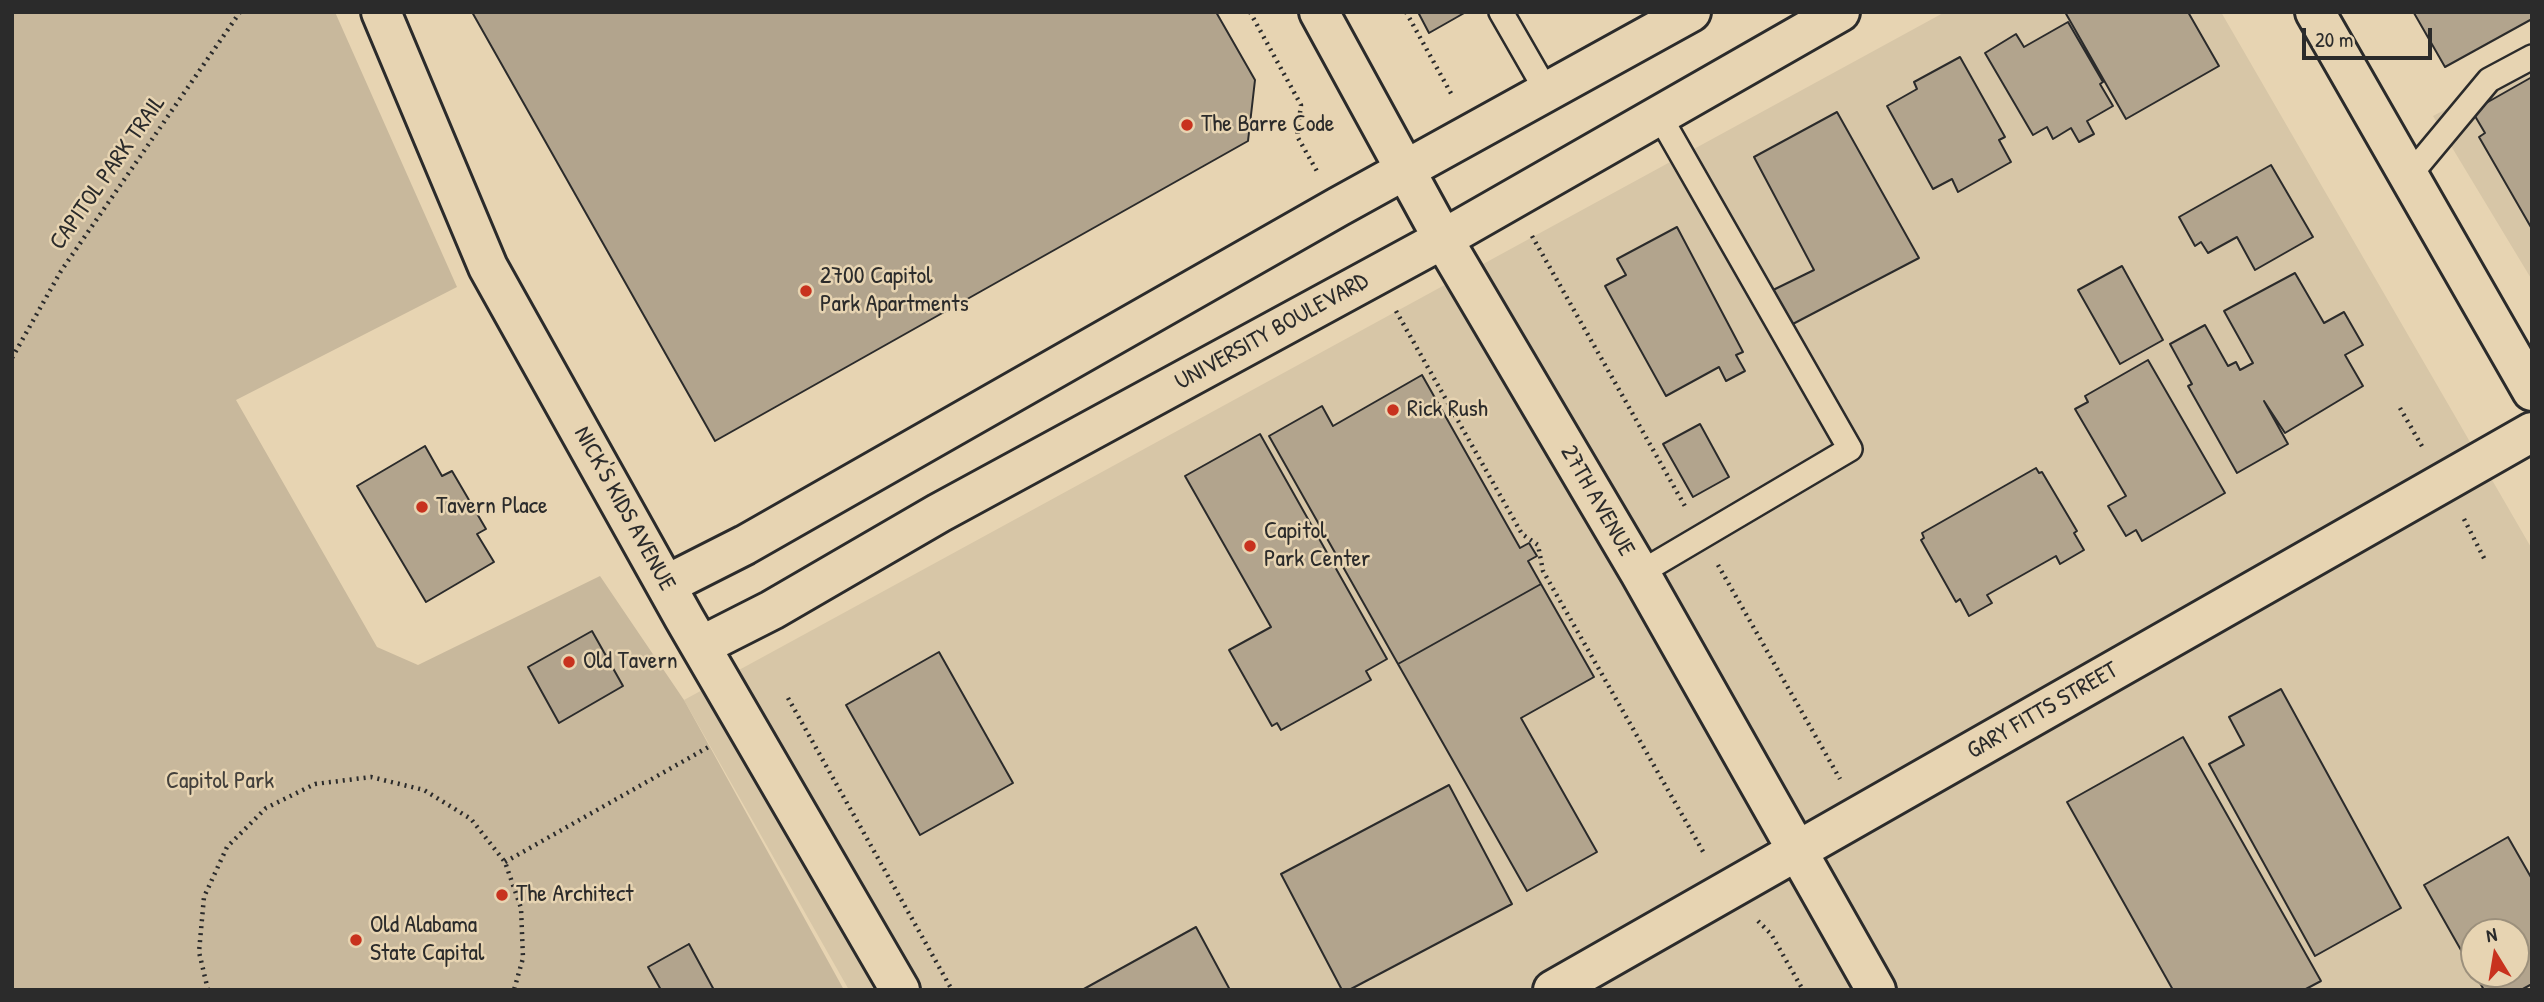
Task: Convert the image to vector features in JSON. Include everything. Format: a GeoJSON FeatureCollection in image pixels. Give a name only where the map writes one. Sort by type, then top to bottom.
{"type":"FeatureCollection","features":[{"type":"Feature","properties":{"kind":"main road","name":"NICK'S KIDS AVENUE"},"geometry":{"type":"LineString","coordinates":[[381,12],[488,267],[666,585],[900,990]]}},
{"type":"Feature","properties":{"kind":"main road","name":"27TH AVENUE"},"geometry":{"type":"LineString","coordinates":[[1319,12],[1443,239],[1640,573],[1876,990]]}},
{"type":"Feature","properties":{"kind":"main road"},"geometry":{"type":"LineString","coordinates":[[666,585],[745,545],[1338,207],[1691,12]]}},
{"type":"Feature","properties":{"kind":"main road","name":"UNIVERSITY BOULEVARD"},"geometry":{"type":"LineString","coordinates":[[701,646],[772,610],[939,513],[1443,239],[1840,12]]}},
{"type":"Feature","properties":{"kind":"main road"},"geometry":{"type":"LineString","coordinates":[[2315,12],[2532,391]]}},
{"type":"Feature","properties":{"kind":"main road","name":"GARY FITTS STREET"},"geometry":{"type":"LineString","coordinates":[[1553,990],[2532,432]]}},
{"type":"Feature","properties":{"kind":"lane"},"geometry":{"type":"LineString","coordinates":[[1509,17],[1546,92]]}},
{"type":"Feature","properties":{"kind":"lane"},"geometry":{"type":"LineString","coordinates":[[2409,176],[2488,80],[2532,57]]}},
{"type":"Feature","properties":{"kind":"lane"},"geometry":{"type":"LineString","coordinates":[[1640,573],[1850,449],[1659,115]]}},
{"type":"Feature","properties":{"kind":"path","name":"CAPITOL PARK TRAIL"},"geometry":{"type":"LineString","coordinates":[[12,358],[61,271],[240,12]]}},
{"type":"Feature","properties":{"kind":"path"},"geometry":{"type":"LineString","coordinates":[[1250,12],[1301,105],[1297,136],[1338,207]]}},
{"type":"Feature","properties":{"kind":"path"},"geometry":{"type":"LineString","coordinates":[[1406,12],[1456,103],[1459,125],[1465,137]]}},
{"type":"Feature","properties":{"kind":"path"},"geometry":{"type":"LineString","coordinates":[[1506,203],[1531,234],[1861,816]]}},
{"type":"Feature","properties":{"kind":"path"},"geometry":{"type":"LineString","coordinates":[[1375,276],[1522,534],[1538,545],[1543,571],[1726,892],[1771,934],[1803,990]]}},
{"type":"Feature","properties":{"kind":"path"},"geometry":{"type":"LineString","coordinates":[[788,698],[952,990]]}},
{"type":"Feature","properties":{"kind":"path"},"geometry":{"type":"LineString","coordinates":[[505,862],[747,726]]}},
{"type":"Feature","properties":{"kind":"path"},"geometry":{"type":"LineString","coordinates":[[208,990],[199,952],[204,897],[227,847],[266,808],[316,784],[370,777],[424,790],[471,819],[505,862],[521,908],[523,958],[514,990]]}},
{"type":"Feature","properties":{"kind":"shaded area"},"geometry":{"type":"Polygon","coordinates":[[[1945,12],[2221,12],[2532,549],[2532,990],[849,990],[684,700],[1945,12]]]}},
{"type":"Feature","properties":{"kind":"shaded area"},"geometry":{"type":"Polygon","coordinates":[[[2532,64],[2532,280],[2433,116],[2532,64]]]}},
{"type":"Feature","properties":{"kind":"green space","name":"Capitol Park"},"geometry":{"type":"Polygon","coordinates":[[[12,12],[335,12],[457,287],[236,400],[377,647],[418,665],[600,576],[684,700],[844,990],[12,990],[12,12]]]}},
{"type":"Feature","properties":{"kind":"building","name":"2700 Capitol Park Apartments"},"geometry":{"type":"Polygon","coordinates":[[[472,12],[1216,12],[1255,80],[1248,141],[715,441],[472,12]]]}},
{"type":"Feature","properties":{"kind":"building"},"geometry":{"type":"Polygon","coordinates":[[[1418,12],[1466,12],[1429,33],[1418,12]]]}},
{"type":"Feature","properties":{"kind":"building"},"geometry":{"type":"Polygon","coordinates":[[[2065,12],[2188,12],[2219,66],[2126,119],[2065,12]]]}},
{"type":"Feature","properties":{"kind":"building"},"geometry":{"type":"Polygon","coordinates":[[[2532,12],[2532,19],[2445,67],[2414,13],[2532,12]]]}},
{"type":"Feature","properties":{"kind":"building"},"geometry":{"type":"Polygon","coordinates":[[[2068,22],[2103,82],[2100,84],[2113,106],[2087,121],[2094,134],[2079,142],[2071,128],[2053,139],[2047,127],[2033,135],[1985,53],[2016,34],[2024,47],[2068,22]]]}},
{"type":"Feature","properties":{"kind":"building"},"geometry":{"type":"Polygon","coordinates":[[[1960,57],[2005,137],[1999,140],[2011,162],[1958,192],[1952,179],[1933,189],[1887,106],[1917,89],[1914,82],[1960,57]]]}},
{"type":"Feature","properties":{"kind":"building"},"geometry":{"type":"Polygon","coordinates":[[[2532,77],[2532,229],[2479,137],[2485,133],[2472,111],[2532,77]]]}},
{"type":"Feature","properties":{"kind":"building"},"geometry":{"type":"Polygon","coordinates":[[[1837,112],[1919,258],[1789,326],[1769,292],[1814,270],[1754,157],[1837,112]]]}},
{"type":"Feature","properties":{"kind":"building"},"geometry":{"type":"Polygon","coordinates":[[[2271,165],[2313,237],[2255,270],[2237,237],[2208,253],[2201,242],[2195,246],[2179,217],[2271,165]]]}},
{"type":"Feature","properties":{"kind":"building"},"geometry":{"type":"Polygon","coordinates":[[[1677,227],[1743,352],[1736,355],[1745,371],[1726,381],[1719,367],[1666,396],[1605,286],[1626,275],[1617,259],[1677,227]]]}},
{"type":"Feature","properties":{"kind":"building"},"geometry":{"type":"Polygon","coordinates":[[[2122,266],[2163,340],[2120,364],[2078,290],[2122,266]]]}},
{"type":"Feature","properties":{"kind":"building"},"geometry":{"type":"Polygon","coordinates":[[[2295,273],[2324,323],[2344,312],[2363,345],[2345,355],[2363,386],[2285,433],[2264,401],[2288,444],[2237,473],[2188,386],[2192,384],[2170,344],[2205,325],[2228,366],[2236,362],[2240,370],[2253,363],[2224,311],[2295,273]]]}},
{"type":"Feature","properties":{"kind":"building"},"geometry":{"type":"Polygon","coordinates":[[[2148,360],[2225,493],[2142,541],[2136,530],[2126,536],[2108,506],[2126,496],[2075,409],[2088,402],[2085,396],[2148,360]]]}},
{"type":"Feature","properties":{"kind":"building"},"geometry":{"type":"Polygon","coordinates":[[[1422,375],[1520,548],[1529,543],[1537,556],[1528,561],[1541,584],[1398,664],[1269,436],[1322,406],[1333,426],[1422,375]]]}},
{"type":"Feature","properties":{"kind":"building"},"geometry":{"type":"Polygon","coordinates":[[[1700,424],[1729,477],[1693,497],[1663,444],[1700,424]]]}},
{"type":"Feature","properties":{"kind":"building"},"geometry":{"type":"Polygon","coordinates":[[[1260,434],[1387,659],[1366,671],[1371,680],[1281,730],[1277,723],[1272,726],[1229,650],[1271,627],[1185,476],[1260,434]]]}},
{"type":"Feature","properties":{"kind":"building","name":"Tavern Place"},"geometry":{"type":"Polygon","coordinates":[[[425,446],[442,476],[452,471],[486,529],[477,534],[494,562],[426,602],[357,486],[425,446]]]}},
{"type":"Feature","properties":{"kind":"building"},"geometry":{"type":"Polygon","coordinates":[[[2036,468],[2039,473],[2042,472],[2077,531],[2074,533],[2084,550],[2060,564],[2056,556],[1987,595],[1992,603],[1969,616],[1960,599],[1956,602],[1921,540],[1924,538],[1922,533],[2036,468]]]}},
{"type":"Feature","properties":{"kind":"building"},"geometry":{"type":"Polygon","coordinates":[[[1541,584],[1594,677],[1521,718],[1597,852],[1527,891],[1398,664],[1541,584]]]}},
{"type":"Feature","properties":{"kind":"building"},"geometry":{"type":"Polygon","coordinates":[[[592,631],[623,686],[559,723],[528,667],[592,631]]]}},
{"type":"Feature","properties":{"kind":"building"},"geometry":{"type":"Polygon","coordinates":[[[939,652],[1013,783],[920,835],[846,705],[939,652]]]}},
{"type":"Feature","properties":{"kind":"building"},"geometry":{"type":"Polygon","coordinates":[[[2281,689],[2401,908],[2315,956],[2209,764],[2244,745],[2229,717],[2281,689]]]}},
{"type":"Feature","properties":{"kind":"building"},"geometry":{"type":"Polygon","coordinates":[[[2183,737],[2321,981],[2304,990],[2173,990],[2067,802],[2183,737]]]}},
{"type":"Feature","properties":{"kind":"building"},"geometry":{"type":"Polygon","coordinates":[[[1449,785],[1512,904],[1349,990],[1342,990],[1281,874],[1449,785]]]}},
{"type":"Feature","properties":{"kind":"building"},"geometry":{"type":"Polygon","coordinates":[[[2508,837],[2532,879],[2532,984],[2530,985],[2530,918],[2460,918],[2460,948],[2424,885],[2508,837]]]}},
{"type":"Feature","properties":{"kind":"building"},"geometry":{"type":"Polygon","coordinates":[[[1196,927],[1230,990],[1082,990],[1196,927]]]}},
{"type":"Feature","properties":{"kind":"building"},"geometry":{"type":"Polygon","coordinates":[[[689,944],[714,990],[661,990],[648,967],[689,944]]]}},
{"type":"Feature","properties":{"kind":"building"},"geometry":{"type":"Polygon","coordinates":[[[2483,988],[2525,988],[2521,990],[2483,988]]]}},
{"type":"Feature","properties":{"kind":"place","name":"The Barre Code"},"geometry":{"type":"Point","coordinates":[1187,125]}},
{"type":"Feature","properties":{"kind":"place","name":"2700 Capitol Park Apartments"},"geometry":{"type":"Point","coordinates":[806,291]}},
{"type":"Feature","properties":{"kind":"place","name":"Rick Rush"},"geometry":{"type":"Point","coordinates":[1393,410]}},
{"type":"Feature","properties":{"kind":"place","name":"Tavern Place"},"geometry":{"type":"Point","coordinates":[422,507]}},
{"type":"Feature","properties":{"kind":"place","name":"Capitol Park Center"},"geometry":{"type":"Point","coordinates":[1250,546]}},
{"type":"Feature","properties":{"kind":"place","name":"Old Tavern"},"geometry":{"type":"Point","coordinates":[569,662]}},
{"type":"Feature","properties":{"kind":"place","name":"The Architect"},"geometry":{"type":"Point","coordinates":[502,895]}},
{"type":"Feature","properties":{"kind":"place","name":"Old Alabama State Capital"},"geometry":{"type":"Point","coordinates":[356,940]}}]}
